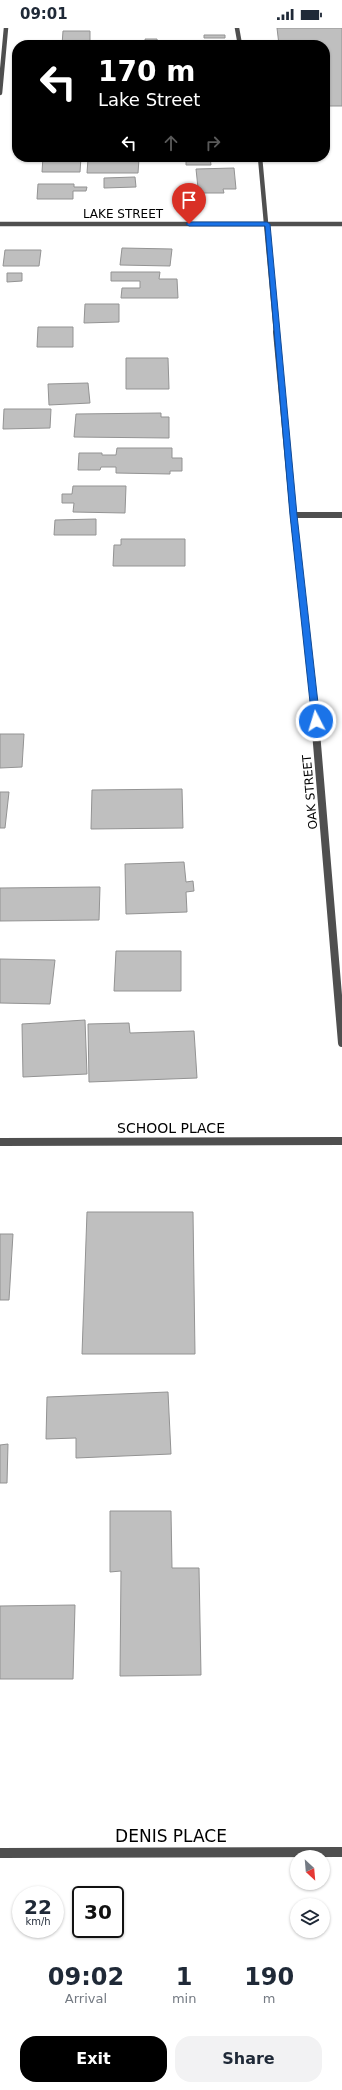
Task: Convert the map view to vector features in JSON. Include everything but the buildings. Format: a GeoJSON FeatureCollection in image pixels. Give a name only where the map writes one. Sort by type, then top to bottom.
{"type":"FeatureCollection","features":[{"type":"Feature","properties":{"kind":"street"},"geometry":{"type":"LineString","coordinates":[[0,93],[6,28]]}},
{"type":"Feature","properties":{"kind":"street"},"geometry":{"type":"LineString","coordinates":[[237,28],[239,40]]}},
{"type":"Feature","properties":{"kind":"street","name":"OAK STREET"},"geometry":{"type":"LineString","coordinates":[[261,162],[294,515],[313,690],[342,1043]]}},
{"type":"Feature","properties":{"kind":"street","name":"LAKE STREET"},"geometry":{"type":"LineString","coordinates":[[0,224],[342,224]]}},
{"type":"Feature","properties":{"kind":"street"},"geometry":{"type":"LineString","coordinates":[[294,515],[342,515]]}},
{"type":"Feature","properties":{"kind":"street","name":"SCHOOL PLACE"},"geometry":{"type":"LineString","coordinates":[[0,1142],[342,1141]]}},
{"type":"Feature","properties":{"kind":"street","name":"DENIS PLACE"},"geometry":{"type":"LineString","coordinates":[[0,1853],[342,1852]]}},
{"type":"Feature","properties":{"kind":"route"},"geometry":{"type":"LineString","coordinates":[[189,224],[267,224],[294,515],[316,721]]}}]}
